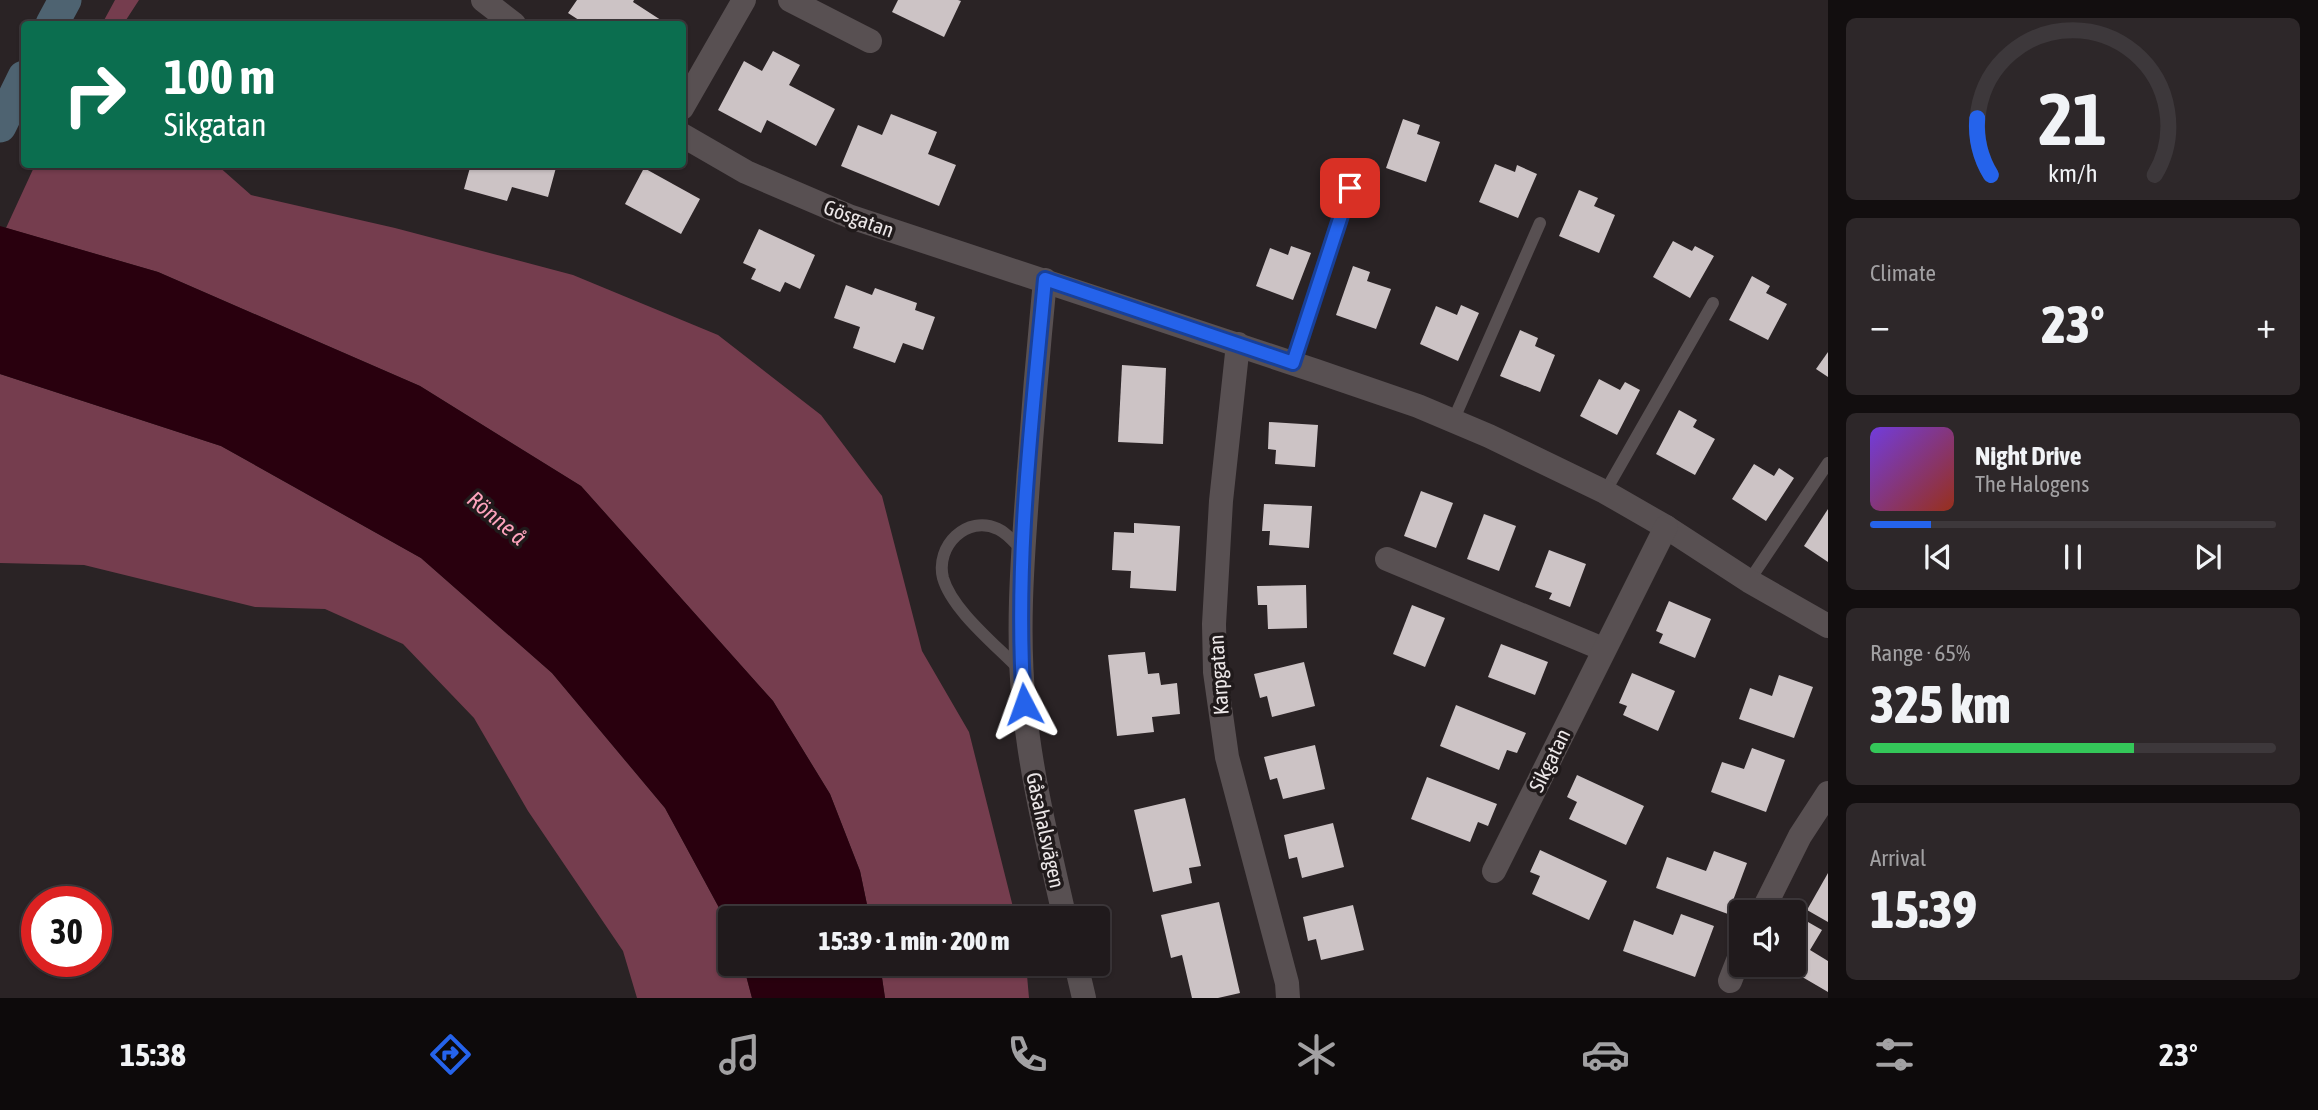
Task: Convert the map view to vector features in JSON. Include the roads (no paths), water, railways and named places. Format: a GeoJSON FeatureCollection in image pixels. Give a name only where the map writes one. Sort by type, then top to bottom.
{"type":"FeatureCollection","features":[{"type":"Feature","properties":{"kind":"main road"},"geometry":{"type":"LineString","coordinates":[[54,21],[65,0]]}},
{"type":"Feature","properties":{"kind":"main road"},"geometry":{"type":"LineString","coordinates":[[3,119],[21,83]]}},
{"type":"Feature","properties":{"kind":"street"},"geometry":{"type":"LineString","coordinates":[[482,0],[510,21]]}},
{"type":"Feature","properties":{"kind":"street"},"geometry":{"type":"LineString","coordinates":[[686,101],[744,0]]}},
{"type":"Feature","properties":{"kind":"street"},"geometry":{"type":"LineString","coordinates":[[790,0],[870,41]]}},
{"type":"Feature","properties":{"kind":"street","name":"Gösgatan"},"geometry":{"type":"LineString","coordinates":[[686,137],[746,172],[851,217],[1045,279]]}},
{"type":"Feature","properties":{"kind":"street"},"geometry":{"type":"LineString","coordinates":[[1045,279],[1418,406],[1453,421],[1605,492],[1666,527],[1749,581],[1828,626]]}},
{"type":"Feature","properties":{"kind":"street","name":"Gåsahalsvägen"},"geometry":{"type":"LineString","coordinates":[[1045,279],[1020,593],[1021,672],[1038,798],[1062,906]]}},
{"type":"Feature","properties":{"kind":"street","name":"Karpgatan"},"geometry":{"type":"LineString","coordinates":[[1238,344],[1221,500],[1214,624],[1215,672],[1227,757],[1287,983],[1288,998]]}},
{"type":"Feature","properties":{"kind":"street","name":"Sikgatan"},"geometry":{"type":"LineString","coordinates":[[1494,871],[1666,527]]}},
{"type":"Feature","properties":{"kind":"street"},"geometry":{"type":"LineString","coordinates":[[1387,559],[1604,649]]}},
{"type":"Feature","properties":{"kind":"street"},"geometry":{"type":"LineString","coordinates":[[1768,900],[1800,836],[1828,793]]}},
{"type":"Feature","properties":{"kind":"street"},"geometry":{"type":"LineString","coordinates":[[1079,976],[1084,998]]}},
{"type":"Feature","properties":{"kind":"street"},"geometry":{"type":"LineString","coordinates":[[1730,981],[1732,977]]}},
{"type":"Feature","properties":{"kind":"lane"},"geometry":{"type":"LineString","coordinates":[[1293,363],[1350,188]]}},
{"type":"Feature","properties":{"kind":"lane"},"geometry":{"type":"LineString","coordinates":[[1453,421],[1540,223]]}},
{"type":"Feature","properties":{"kind":"lane"},"geometry":{"type":"LineString","coordinates":[[1605,492],[1713,303]]}},
{"type":"Feature","properties":{"kind":"lane"},"geometry":{"type":"LineString","coordinates":[[1749,581],[1828,463]]}},
{"type":"Feature","properties":{"kind":"lane"},"geometry":{"type":"LineString","coordinates":[[1021,672],[961,609],[948,591],[942,576],[943,558],[949,543],[955,534],[971,527],[987,525],[1000,529],[1023,550]]}},
{"type":"Feature","properties":{"kind":"water","name":"Rönne å"},"geometry":{"type":"Polygon","coordinates":[[[0,226],[158,272],[420,386],[581,486],[773,701],[830,794],[860,871],[867,906],[718,906],[665,808],[552,673],[421,558],[221,446],[0,374],[0,226]]]}},
{"type":"Feature","properties":{"kind":"water"},"geometry":{"type":"Polygon","coordinates":[[[746,976],[882,976],[885,998],[752,998],[746,976]]]}}]}
